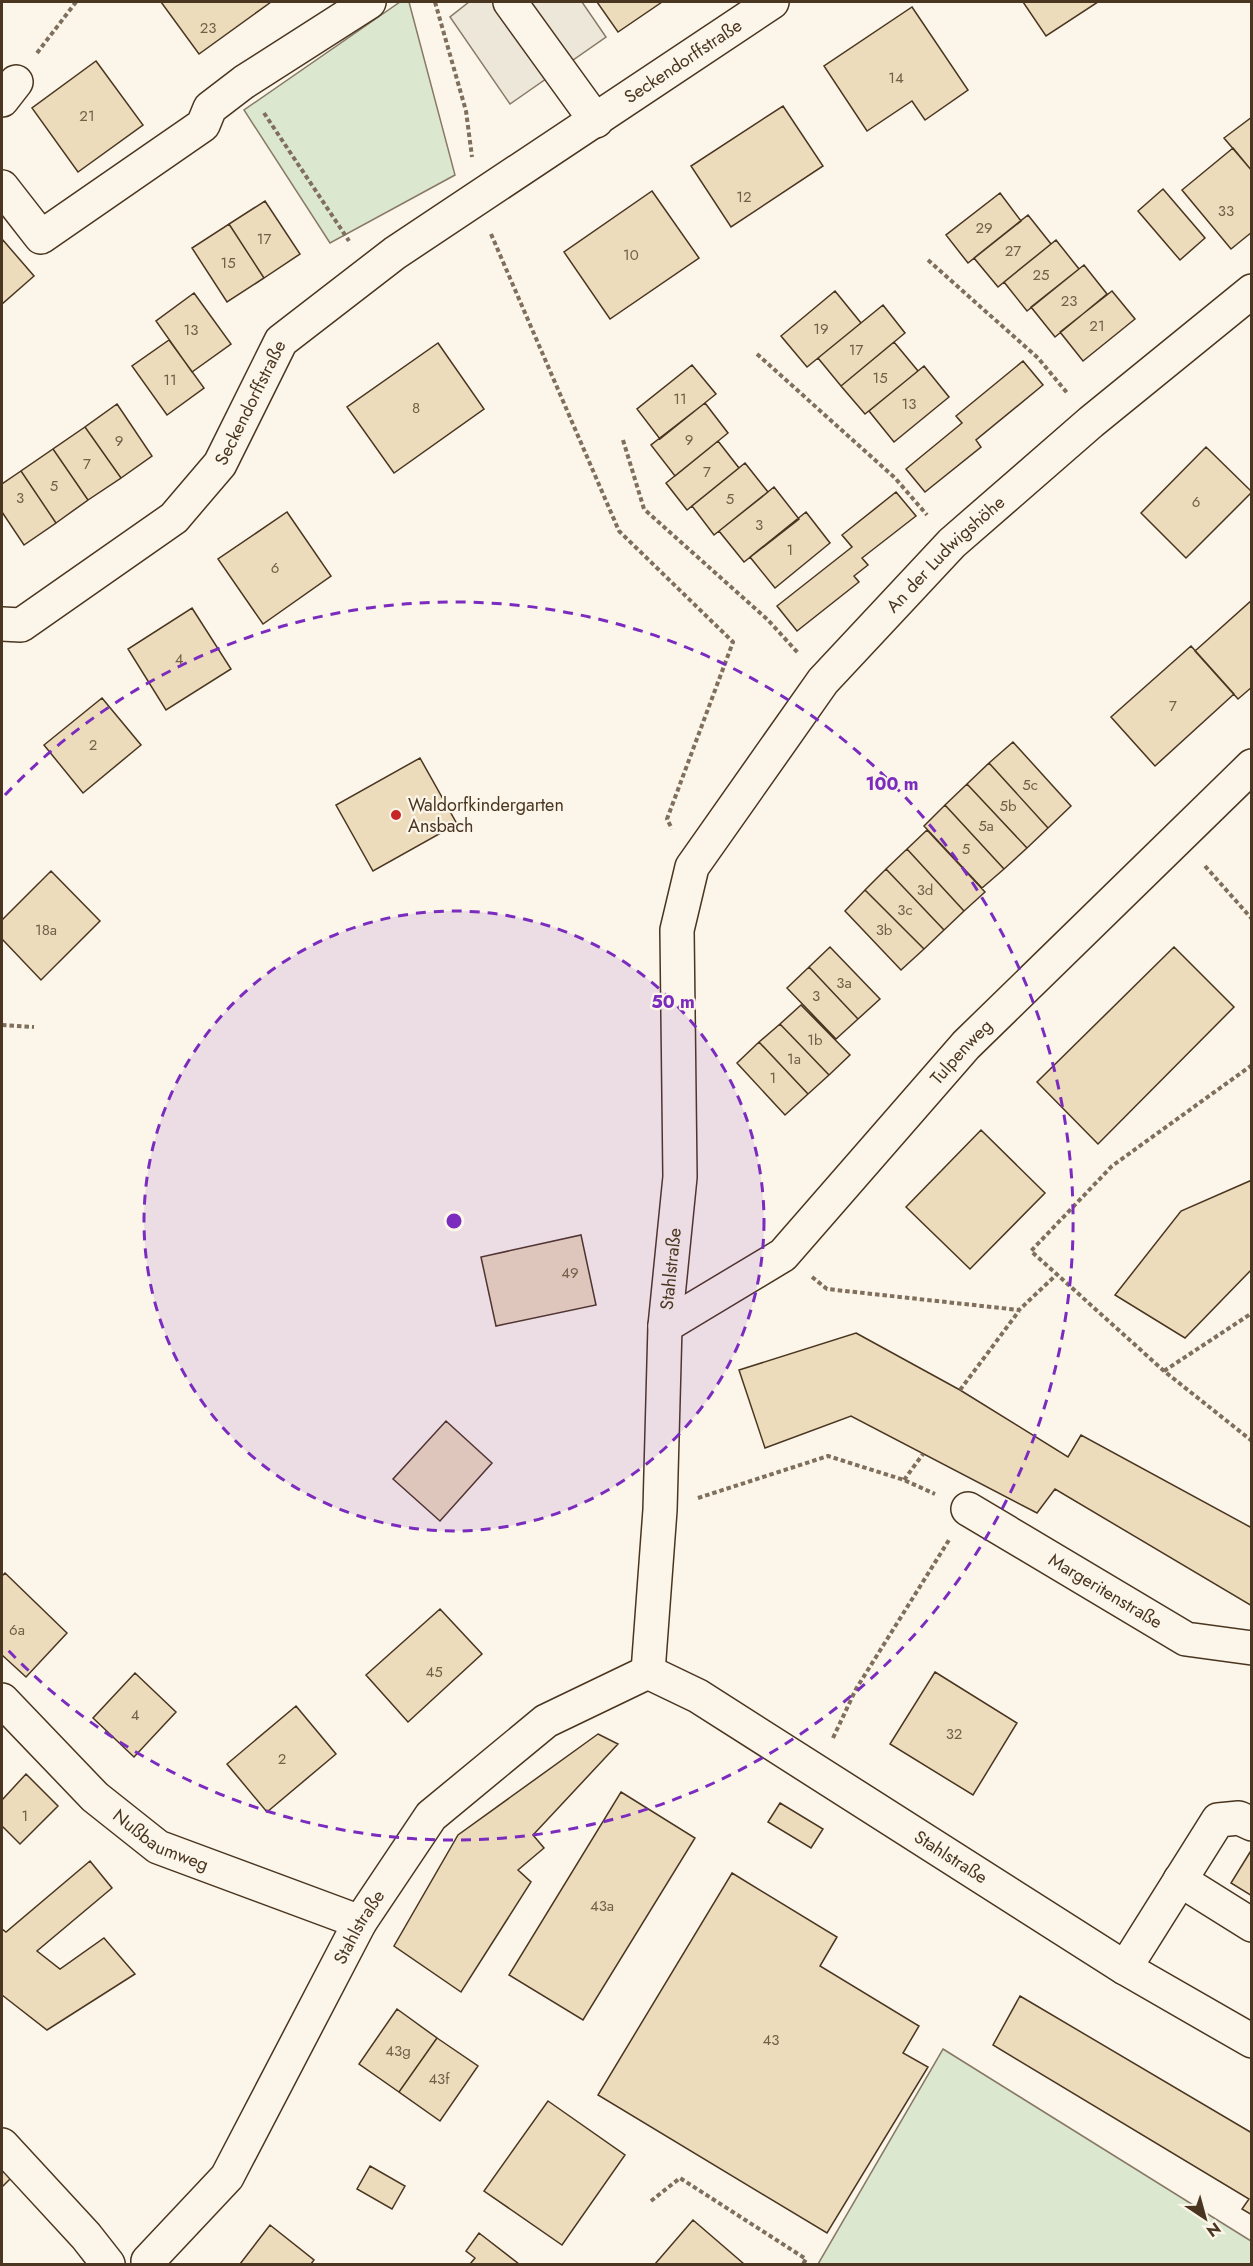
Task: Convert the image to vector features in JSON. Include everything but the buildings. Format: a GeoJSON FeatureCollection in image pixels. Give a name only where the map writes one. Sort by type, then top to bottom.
{"type":"FeatureCollection","features":[{"type":"Feature","properties":{"kind":"street"},"geometry":{"type":"LineString","coordinates":[[2,187],[41,237],[203,125],[210,108],[244,82],[369,2]]}},
{"type":"Feature","properties":{"kind":"street"},"geometry":{"type":"LineString","coordinates":[[510,2],[596,121]]}},
{"type":"Feature","properties":{"kind":"street","name":"Seckendorffstraße"},"geometry":{"type":"LineString","coordinates":[[2,624],[21,625],[174,518],[220,464],[282,341],[395,253],[477,201],[772,2]]}},
{"type":"Feature","properties":{"kind":"street","name":"An der Ludwigshöhe"},"geometry":{"type":"LineString","coordinates":[[692,867],[823,681],[952,543],[1091,422],[1251,291]]}},
{"type":"Feature","properties":{"kind":"street","name":"Tulpenweg"},"geometry":{"type":"LineString","coordinates":[[665,1326],[783,1255],[966,1045],[1251,766]]}},
{"type":"Feature","properties":{"kind":"street","name":"Stahlstraße"},"geometry":{"type":"LineString","coordinates":[[648,1672],[660,1510],[665,1326],[680,1177],[677,930],[692,867]]}},
{"type":"Feature","properties":{"kind":"street","name":"Margeritenstraße"},"geometry":{"type":"LineString","coordinates":[[968,1509],[1186,1639],[1251,1648]]}},
{"type":"Feature","properties":{"kind":"street","name":"Stahlstraße"},"geometry":{"type":"LineString","coordinates":[[648,1672],[698,1696],[1125,1968],[1251,2041]]}},
{"type":"Feature","properties":{"kind":"street","name":"Stahlstraße"},"geometry":{"type":"LineString","coordinates":[[144,2263],[227,2177],[360,1922],[431,1815],[546,1721],[648,1672]]}},
{"type":"Feature","properties":{"kind":"street","name":"Nußbaumweg"},"geometry":{"type":"LineString","coordinates":[[2,1700],[95,1797],[158,1847],[360,1922]]}},
{"type":"Feature","properties":{"kind":"street"},"geometry":{"type":"LineString","coordinates":[[1125,1968],[1218,1820],[1239,1818],[1251,1824]]}},
{"type":"Feature","properties":{"kind":"street"},"geometry":{"type":"LineString","coordinates":[[1180,1880],[1251,1924]]}},
{"type":"Feature","properties":{"kind":"street"},"geometry":{"type":"LineString","coordinates":[[2,2145],[86,2236],[108,2265]]}},
{"type":"Feature","properties":{"kind":"path"},"geometry":{"type":"LineString","coordinates":[[8,91],[76,2]]}},
{"type":"Feature","properties":{"kind":"path"},"geometry":{"type":"LineString","coordinates":[[435,2],[466,111],[477,201],[619,531],[733,642],[667,819],[692,867]]}},
{"type":"Feature","properties":{"kind":"path"},"geometry":{"type":"LineString","coordinates":[[244,82],[348,242],[381,230],[395,253]]}},
{"type":"Feature","properties":{"kind":"path"},"geometry":{"type":"LineString","coordinates":[[928,260],[1038,358],[1091,422]]}},
{"type":"Feature","properties":{"kind":"path"},"geometry":{"type":"LineString","coordinates":[[757,354],[895,478],[952,543]]}},
{"type":"Feature","properties":{"kind":"path"},"geometry":{"type":"LineString","coordinates":[[623,440],[644,509],[767,619],[823,681]]}},
{"type":"Feature","properties":{"kind":"path"},"geometry":{"type":"LineString","coordinates":[[1180,837],[1251,920]]}},
{"type":"Feature","properties":{"kind":"path"},"geometry":{"type":"LineString","coordinates":[[2,1025],[34,1027]]}},
{"type":"Feature","properties":{"kind":"path"},"geometry":{"type":"LineString","coordinates":[[1251,1065],[1112,1166],[1031,1251],[1164,1371],[1251,1441]]}},
{"type":"Feature","properties":{"kind":"path"},"geometry":{"type":"LineString","coordinates":[[783,1255],[827,1289],[1019,1310]]}},
{"type":"Feature","properties":{"kind":"path"},"geometry":{"type":"LineString","coordinates":[[960,1390],[1019,1310],[1056,1275]]}},
{"type":"Feature","properties":{"kind":"path"},"geometry":{"type":"LineString","coordinates":[[1164,1371],[1251,1313]]}},
{"type":"Feature","properties":{"kind":"path"},"geometry":{"type":"LineString","coordinates":[[904,1480],[923,1454]]}},
{"type":"Feature","properties":{"kind":"path"},"geometry":{"type":"LineString","coordinates":[[660,1510],[828,1456],[904,1480],[968,1509],[856,1689],[817,1772]]}},
{"type":"Feature","properties":{"kind":"path"},"geometry":{"type":"LineString","coordinates":[[651,2201],[680,2178],[806,2259],[804,2265]]}},
{"type":"Feature","properties":{"kind":"green space"},"geometry":{"type":"Polygon","coordinates":[[[400,2],[409,2],[455,175],[330,243],[244,110],[400,2]]]}},
{"type":"Feature","properties":{"kind":"green space"},"geometry":{"type":"Polygon","coordinates":[[[943,2049],[1251,2241],[1251,2264],[818,2264],[943,2049]]]}},
{"type":"Feature","properties":{"kind":"shaded area"},"geometry":{"type":"Polygon","coordinates":[[[469,2],[582,2],[606,37],[510,104],[450,17],[469,2]]]}},
{"type":"Feature","properties":{"kind":"place","name":"Waldorfkindergarten Ansbach"},"geometry":{"type":"Point","coordinates":[396,815]}}]}
